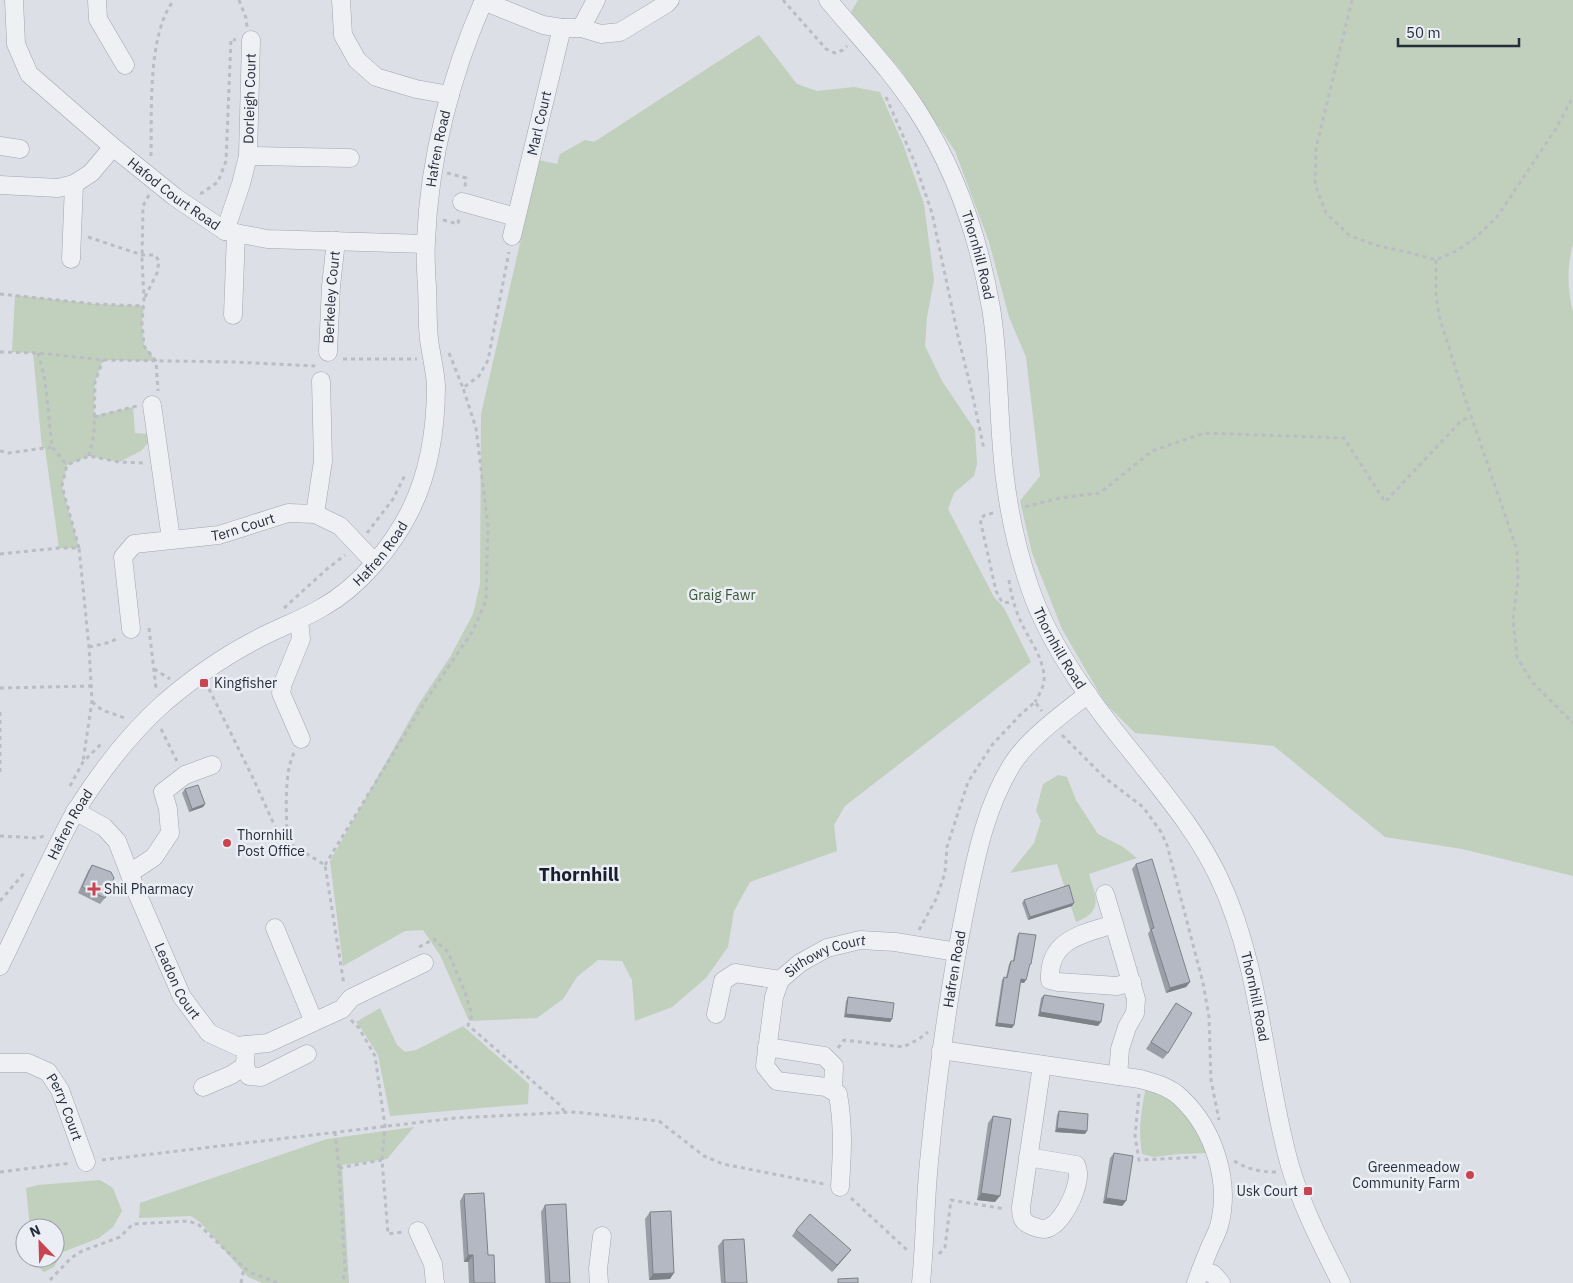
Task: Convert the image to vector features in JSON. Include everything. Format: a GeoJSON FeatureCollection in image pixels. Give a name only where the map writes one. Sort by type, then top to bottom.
{"type":"FeatureCollection","features":[{"type":"Feature","properties":{"kind":"street","name":"Hafod Court Road"},"geometry":{"type":"LineString","coordinates":[[14,0],[16,44],[29,74],[175,198],[230,232],[267,239],[425,244]]}},
{"type":"Feature","properties":{"kind":"street"},"geometry":{"type":"LineString","coordinates":[[96,0],[98,20],[124,65]]}},
{"type":"Feature","properties":{"kind":"street"},"geometry":{"type":"LineString","coordinates":[[341,0],[343,35],[357,60],[376,77],[416,89],[450,95]]}},
{"type":"Feature","properties":{"kind":"street"},"geometry":{"type":"LineString","coordinates":[[483,0],[543,24],[562,28],[581,28],[601,34],[620,32],[670,0]]}},
{"type":"Feature","properties":{"kind":"street","name":"Hafren Road"},"geometry":{"type":"LineString","coordinates":[[0,966],[6,941],[40,882],[75,811],[101,773],[128,740],[164,703],[207,669],[250,642],[325,606],[351,587],[366,574],[392,541],[411,509],[432,449],[435,418],[436,382],[429,336],[425,244],[430,183],[450,95],[466,40],[483,0]]}},
{"type":"Feature","properties":{"kind":"street"},"geometry":{"type":"LineString","coordinates":[[581,28],[596,0]]}},
{"type":"Feature","properties":{"kind":"street","name":"Thornhill Road"},"geometry":{"type":"LineString","coordinates":[[828,0],[884,66],[915,107],[934,138],[959,193],[980,255],[991,309],[999,380],[1001,437],[1008,503],[1021,560],[1032,592],[1052,639],[1088,694],[1168,797],[1200,843],[1218,875],[1231,906],[1248,959],[1258,1003],[1272,1085],[1291,1168],[1316,1234],[1341,1283]]}},
{"type":"Feature","properties":{"kind":"street","name":"Marl Court"},"geometry":{"type":"LineString","coordinates":[[512,236],[562,28]]}},
{"type":"Feature","properties":{"kind":"street","name":"Dorleigh Court"},"geometry":{"type":"LineString","coordinates":[[234,315],[230,232],[248,156],[251,40]]}},
{"type":"Feature","properties":{"kind":"street"},"geometry":{"type":"LineString","coordinates":[[0,146],[20,149]]}},
{"type":"Feature","properties":{"kind":"street"},"geometry":{"type":"LineString","coordinates":[[0,185],[58,188],[74,184],[91,173],[113,147]]}},
{"type":"Feature","properties":{"kind":"street","name":"Dorleigh Court"},"geometry":{"type":"LineString","coordinates":[[248,156],[350,158]]}},
{"type":"Feature","properties":{"kind":"street"},"geometry":{"type":"LineString","coordinates":[[72,259],[74,184]]}},
{"type":"Feature","properties":{"kind":"street"},"geometry":{"type":"LineString","coordinates":[[462,202],[516,217]]}},
{"type":"Feature","properties":{"kind":"street","name":"Berkeley Court"},"geometry":{"type":"LineString","coordinates":[[328,352],[331,286],[336,241]]}},
{"type":"Feature","properties":{"kind":"street"},"geometry":{"type":"LineString","coordinates":[[315,514],[323,461],[321,381]]}},
{"type":"Feature","properties":{"kind":"street"},"geometry":{"type":"LineString","coordinates":[[152,405],[170,539]]}},
{"type":"Feature","properties":{"kind":"street","name":"Tern Court"},"geometry":{"type":"LineString","coordinates":[[132,629],[123,557],[134,544],[219,535],[288,513],[315,514],[340,526],[374,562]]}},
{"type":"Feature","properties":{"kind":"street"},"geometry":{"type":"LineString","coordinates":[[299,620],[301,639],[283,683],[281,693],[302,739]]}},
{"type":"Feature","properties":{"kind":"street","name":"Hafren Road"},"geometry":{"type":"LineString","coordinates":[[921,1283],[928,1164],[941,1050],[957,952],[986,822],[999,788],[1014,762],[1035,739],[1088,694]]}},
{"type":"Feature","properties":{"kind":"street"},"geometry":{"type":"LineString","coordinates":[[130,873],[154,857],[170,833],[168,809],[163,792],[184,775],[212,765]]}},
{"type":"Feature","properties":{"kind":"street","name":"Leadon Court"},"geometry":{"type":"LineString","coordinates":[[75,811],[104,827],[117,841],[182,997],[209,1033],[238,1046],[268,1043],[342,1009],[351,998],[424,963]]}},
{"type":"Feature","properties":{"kind":"street"},"geometry":{"type":"LineString","coordinates":[[1105,894],[1136,999],[1134,1013],[1120,1049],[1118,1076]]}},
{"type":"Feature","properties":{"kind":"street"},"geometry":{"type":"LineString","coordinates":[[1114,924],[1075,937],[1062,947],[1054,954],[1050,980],[1117,986],[1132,982]]}},
{"type":"Feature","properties":{"kind":"street"},"geometry":{"type":"LineString","coordinates":[[275,928],[314,1022]]}},
{"type":"Feature","properties":{"kind":"street","name":"Sirhowy Court"},"geometry":{"type":"LineString","coordinates":[[833,1091],[826,1087],[777,1080],[765,1066],[774,998],[780,980],[800,963],[827,948],[860,940],[895,942],[957,952]]}},
{"type":"Feature","properties":{"kind":"street"},"geometry":{"type":"LineString","coordinates":[[716,1014],[723,981],[735,973],[780,980]]}},
{"type":"Feature","properties":{"kind":"street"},"geometry":{"type":"LineString","coordinates":[[246,1045],[245,1066],[249,1076],[262,1077],[308,1054]]}},
{"type":"Feature","properties":{"kind":"street"},"geometry":{"type":"LineString","coordinates":[[767,1047],[824,1056],[834,1066],[833,1091],[838,1094],[842,1118],[843,1140],[840,1187]]}},
{"type":"Feature","properties":{"kind":"street"},"geometry":{"type":"LineString","coordinates":[[941,1050],[1140,1079],[1160,1085],[1180,1097],[1196,1116],[1209,1137],[1222,1182],[1222,1207],[1219,1227],[1198,1276]]}},
{"type":"Feature","properties":{"kind":"street","name":"Perry Court"},"geometry":{"type":"LineString","coordinates":[[0,1063],[28,1062],[48,1072],[60,1090],[86,1162]]}},
{"type":"Feature","properties":{"kind":"street"},"geometry":{"type":"LineString","coordinates":[[203,1087],[231,1075],[245,1066]]}},
{"type":"Feature","properties":{"kind":"street"},"geometry":{"type":"LineString","coordinates":[[1028,1157],[1076,1166],[1078,1170],[1078,1176],[1066,1210],[1050,1228],[1043,1229],[1024,1222],[1021,1212],[1028,1157],[1042,1066]]}},
{"type":"Feature","properties":{"kind":"street"},"geometry":{"type":"LineString","coordinates":[[418,1231],[433,1264],[434,1283]]}},
{"type":"Feature","properties":{"kind":"street"},"geometry":{"type":"LineString","coordinates":[[599,1283],[598,1269],[602,1236]]}},
{"type":"Feature","properties":{"kind":"street"},"geometry":{"type":"LineString","coordinates":[[1198,1276],[1212,1274],[1221,1283]]}},
{"type":"Feature","properties":{"kind":"path"},"geometry":{"type":"LineString","coordinates":[[146,173],[150,165],[154,64],[158,32],[174,0]]}},
{"type":"Feature","properties":{"kind":"path"},"geometry":{"type":"LineString","coordinates":[[784,0],[826,49],[835,53],[843,50],[848,45],[854,51]]}},
{"type":"Feature","properties":{"kind":"path"},"geometry":{"type":"LineString","coordinates":[[1352,0],[1316,148],[1315,184],[1326,213],[1348,234],[1374,245],[1436,260],[1458,250],[1474,239],[1497,218],[1555,130],[1573,97]]}},
{"type":"Feature","properties":{"kind":"path"},"geometry":{"type":"LineString","coordinates":[[885,94],[915,162],[932,213],[986,457]]}},
{"type":"Feature","properties":{"kind":"path"},"geometry":{"type":"LineString","coordinates":[[439,220],[458,224],[466,178],[444,173]]}},
{"type":"Feature","properties":{"kind":"path"},"geometry":{"type":"LineString","coordinates":[[73,234],[93,238],[142,255],[155,255],[159,261],[157,273],[144,298]]}},
{"type":"Feature","properties":{"kind":"path"},"geometry":{"type":"LineString","coordinates":[[463,388],[479,376],[488,360],[512,236]]}},
{"type":"Feature","properties":{"kind":"path"},"geometry":{"type":"LineString","coordinates":[[1436,260],[1436,296],[1440,319],[1517,550],[1518,580],[1513,619],[1517,657],[1532,682],[1573,723]]}},
{"type":"Feature","properties":{"kind":"path"},"geometry":{"type":"LineString","coordinates":[[0,294],[95,304],[144,306]]}},
{"type":"Feature","properties":{"kind":"path"},"geometry":{"type":"LineString","coordinates":[[418,1231],[388,1234],[382,1160],[385,1126],[375,1056],[359,1028],[342,1009],[344,989],[325,865],[426,700],[472,632],[486,601],[488,526],[476,428],[449,352]]}},
{"type":"Feature","properties":{"kind":"path"},"geometry":{"type":"LineString","coordinates":[[38,353],[45,380],[52,447],[67,464]]}},
{"type":"Feature","properties":{"kind":"path"},"geometry":{"type":"LineString","coordinates":[[89,456],[94,435],[95,382],[103,360]]}},
{"type":"Feature","properties":{"kind":"path"},"geometry":{"type":"LineString","coordinates":[[1024,507],[1060,498],[1100,493],[1152,451],[1204,433],[1344,438],[1384,502],[1462,420],[1472,416]]}},
{"type":"Feature","properties":{"kind":"path"},"geometry":{"type":"LineString","coordinates":[[0,451],[9,453],[52,447]]}},
{"type":"Feature","properties":{"kind":"path"},"geometry":{"type":"LineString","coordinates":[[67,464],[89,456],[119,462],[161,464]]}},
{"type":"Feature","properties":{"kind":"path"},"geometry":{"type":"LineString","coordinates":[[67,464],[62,486],[79,548],[90,647],[92,701],[83,762]]}},
{"type":"Feature","properties":{"kind":"path"},"geometry":{"type":"LineString","coordinates":[[993,513],[985,515],[980,519],[996,590],[1002,602],[1013,603]]}},
{"type":"Feature","properties":{"kind":"path"},"geometry":{"type":"LineString","coordinates":[[0,554],[79,548]]}},
{"type":"Feature","properties":{"kind":"path"},"geometry":{"type":"LineString","coordinates":[[1008,576],[1013,603],[1040,660],[1045,678],[1042,689],[1034,702]]}},
{"type":"Feature","properties":{"kind":"path"},"geometry":{"type":"LineString","coordinates":[[153,669],[175,681]]}},
{"type":"Feature","properties":{"kind":"path"},"geometry":{"type":"LineString","coordinates":[[201,693],[216,683]]}},
{"type":"Feature","properties":{"kind":"path"},"geometry":{"type":"LineString","coordinates":[[0,688],[90,686]]}},
{"type":"Feature","properties":{"kind":"path"},"geometry":{"type":"LineString","coordinates":[[209,689],[277,831],[287,842],[325,865]]}},
{"type":"Feature","properties":{"kind":"path"},"geometry":{"type":"LineString","coordinates":[[92,701],[102,710],[125,718]]}},
{"type":"Feature","properties":{"kind":"path"},"geometry":{"type":"LineString","coordinates":[[0,712],[0,772]]}},
{"type":"Feature","properties":{"kind":"path"},"geometry":{"type":"LineString","coordinates":[[158,723],[184,775]]}},
{"type":"Feature","properties":{"kind":"path"},"geometry":{"type":"LineString","coordinates":[[287,842],[287,777],[289,762],[302,739]]}},
{"type":"Feature","properties":{"kind":"path"},"geometry":{"type":"LineString","coordinates":[[0,836],[38,838],[44,836]]}},
{"type":"Feature","properties":{"kind":"path"},"geometry":{"type":"LineString","coordinates":[[424,963],[418,947],[434,939],[448,952],[465,992],[472,1015],[468,1025],[560,1105],[565,1112]]}},
{"type":"Feature","properties":{"kind":"path"},"geometry":{"type":"LineString","coordinates":[[0,1172],[456,1118],[574,1112],[658,1121],[704,1156],[723,1164],[840,1187],[912,1254],[923,1258],[936,1258],[945,1247],[951,1200],[1021,1212]]}},
{"type":"Feature","properties":{"kind":"path"},"geometry":{"type":"LineString","coordinates":[[335,1132],[345,1270],[343,1283]]}},
{"type":"Feature","properties":{"kind":"path"},"geometry":{"type":"LineString","coordinates":[[1230,1156],[1247,1168],[1262,1172],[1277,1172]]}},
{"type":"Feature","properties":{"kind":"path"},"geometry":{"type":"LineString","coordinates":[[339,1168],[382,1160]]}},
{"type":"Feature","properties":{"kind":"path"},"geometry":{"type":"LineString","coordinates":[[50,1280],[71,1258],[82,1251],[120,1238],[133,1224],[189,1221],[199,1225],[249,1272],[278,1283]]}},
{"type":"Feature","properties":{"kind":"path"},"geometry":{"type":"LineString","coordinates":[[241,1283],[244,1268]]}},
{"type":"Feature","properties":{"kind":"green space"},"geometry":{"type":"Polygon","coordinates":[[[858,0],[1573,0],[1573,244],[1568,278],[1573,312],[1573,876],[1462,849],[1385,837],[1274,746],[1135,733],[1105,703],[1062,629],[1032,553],[1020,501],[1040,476],[1026,357],[1009,317],[989,242],[955,151],[900,69],[851,12],[858,0]]]}},
{"type":"Feature","properties":{"kind":"green space","name":"Graig Fawr"},"geometry":{"type":"Polygon","coordinates":[[[759,35],[797,84],[817,91],[854,87],[880,92],[903,144],[924,204],[934,280],[927,317],[925,346],[942,381],[975,430],[977,464],[974,476],[954,493],[948,509],[994,597],[1004,608],[1031,662],[845,806],[834,825],[837,851],[750,882],[734,911],[728,947],[706,978],[672,1007],[635,1021],[632,980],[622,961],[598,960],[577,977],[563,999],[537,1018],[469,1021],[440,955],[423,930],[405,931],[343,966],[330,861],[420,702],[450,657],[473,614],[480,584],[481,414],[539,160],[557,164],[560,154],[585,140],[594,142],[759,35]]]}},
{"type":"Feature","properties":{"kind":"green space"},"geometry":{"type":"Polygon","coordinates":[[[15,295],[95,304],[144,306],[142,323],[144,345],[156,361],[103,360],[95,382],[94,416],[133,407],[135,433],[148,434],[151,440],[141,451],[119,462],[89,456],[67,465],[62,486],[79,548],[59,548],[45,448],[42,448],[33,353],[12,352],[15,295]]]}},
{"type":"Feature","properties":{"kind":"green space"},"geometry":{"type":"Polygon","coordinates":[[[1058,775],[1067,777],[1076,800],[1098,834],[1123,847],[1137,858],[1089,874],[1096,902],[1091,913],[1076,922],[1057,864],[1010,873],[1034,843],[1041,821],[1036,811],[1043,784],[1058,775]]]}},
{"type":"Feature","properties":{"kind":"green space"},"geometry":{"type":"Polygon","coordinates":[[[380,1008],[397,1045],[405,1052],[416,1050],[463,1026],[529,1084],[528,1104],[390,1116],[378,1055],[356,1022],[380,1008]]]}},
{"type":"Feature","properties":{"kind":"green space"},"geometry":{"type":"Polygon","coordinates":[[[1146,1087],[1170,1099],[1185,1112],[1196,1129],[1207,1153],[1154,1157],[1142,1154],[1140,1136],[1146,1087]]]}},
{"type":"Feature","properties":{"kind":"green space"},"geometry":{"type":"Polygon","coordinates":[[[414,1127],[387,1159],[342,1165],[349,1283],[262,1283],[248,1277],[200,1222],[191,1216],[139,1218],[140,1203],[327,1139],[414,1127]]]}},
{"type":"Feature","properties":{"kind":"green space"},"geometry":{"type":"Polygon","coordinates":[[[100,1180],[113,1188],[122,1211],[113,1227],[99,1238],[65,1251],[65,1218],[29,1218],[26,1188],[38,1185],[100,1180]]]}},
{"type":"Feature","properties":{"kind":"green space"},"geometry":{"type":"Polygon","coordinates":[[[40,1268],[52,1268],[44,1272],[40,1268]]]}},
{"type":"Feature","properties":{"kind":"building"},"geometry":{"type":"Polygon","coordinates":[[[198,785],[205,804],[192,809],[185,789],[198,785]]]}},
{"type":"Feature","properties":{"kind":"building"},"geometry":{"type":"Polygon","coordinates":[[[1152,859],[1190,982],[1170,988],[1151,929],[1154,928],[1136,864],[1152,859]]]}},
{"type":"Feature","properties":{"kind":"building","name":"Shil Pharmacy"},"geometry":{"type":"Polygon","coordinates":[[[92,865],[111,872],[114,878],[105,898],[82,887],[92,865]]]}},
{"type":"Feature","properties":{"kind":"building"},"geometry":{"type":"Polygon","coordinates":[[[1069,885],[1074,903],[1030,917],[1024,900],[1069,885]]]}},
{"type":"Feature","properties":{"kind":"building"},"geometry":{"type":"Polygon","coordinates":[[[1019,933],[1036,935],[1031,964],[1026,980],[1021,979],[1014,1025],[997,1023],[1004,977],[1007,978],[1011,961],[1014,961],[1019,933]]]}},
{"type":"Feature","properties":{"kind":"building"},"geometry":{"type":"Polygon","coordinates":[[[1044,995],[1104,1004],[1101,1022],[1040,1012],[1044,995]]]}},
{"type":"Feature","properties":{"kind":"building"},"geometry":{"type":"Polygon","coordinates":[[[848,997],[894,1003],[892,1019],[846,1014],[848,997]]]}},
{"type":"Feature","properties":{"kind":"building"},"geometry":{"type":"Polygon","coordinates":[[[1176,1003],[1192,1013],[1168,1053],[1151,1042],[1176,1003]]]}},
{"type":"Feature","properties":{"kind":"building"},"geometry":{"type":"Polygon","coordinates":[[[1059,1111],[1088,1114],[1087,1131],[1057,1128],[1059,1111]]]}},
{"type":"Feature","properties":{"kind":"building"},"geometry":{"type":"Polygon","coordinates":[[[993,1116],[1011,1119],[1000,1196],[981,1193],[993,1116]]]}},
{"type":"Feature","properties":{"kind":"building"},"geometry":{"type":"Polygon","coordinates":[[[1114,1153],[1133,1156],[1126,1201],[1106,1198],[1114,1153]]]}},
{"type":"Feature","properties":{"kind":"building"},"geometry":{"type":"Polygon","coordinates":[[[484,1193],[488,1255],[494,1255],[495,1283],[474,1283],[473,1255],[468,1255],[464,1194],[484,1193]]]}},
{"type":"Feature","properties":{"kind":"building"},"geometry":{"type":"Polygon","coordinates":[[[566,1204],[570,1283],[550,1283],[545,1205],[566,1204]]]}},
{"type":"Feature","properties":{"kind":"building"},"geometry":{"type":"Polygon","coordinates":[[[671,1211],[674,1273],[653,1274],[650,1212],[671,1211]]]}},
{"type":"Feature","properties":{"kind":"building"},"geometry":{"type":"Polygon","coordinates":[[[810,1214],[851,1250],[837,1265],[796,1230],[810,1214]]]}},
{"type":"Feature","properties":{"kind":"building"},"geometry":{"type":"Polygon","coordinates":[[[744,1239],[747,1283],[725,1283],[723,1240],[744,1239]]]}},
{"type":"Feature","properties":{"kind":"building"},"geometry":{"type":"Polygon","coordinates":[[[858,1278],[858,1283],[838,1283],[838,1279],[858,1278]]]}},
{"type":"Feature","properties":{"kind":"place","name":"Kingfisher"},"geometry":{"type":"Point","coordinates":[204,683]}},
{"type":"Feature","properties":{"kind":"place","name":"Thornhill Post Office"},"geometry":{"type":"Point","coordinates":[227,843]}},
{"type":"Feature","properties":{"kind":"place","name":"Shil Pharmacy"},"geometry":{"type":"Point","coordinates":[94,889]}},
{"type":"Feature","properties":{"kind":"place","name":"Greenmeadow Community Farm"},"geometry":{"type":"Point","coordinates":[1470,1175]}},
{"type":"Feature","properties":{"kind":"place","name":"Usk Court"},"geometry":{"type":"Point","coordinates":[1308,1191]}},
{"type":"Feature","properties":{"kind":"district","name":"Thornhill"},"geometry":{"type":"Point","coordinates":[579,874]}}]}
